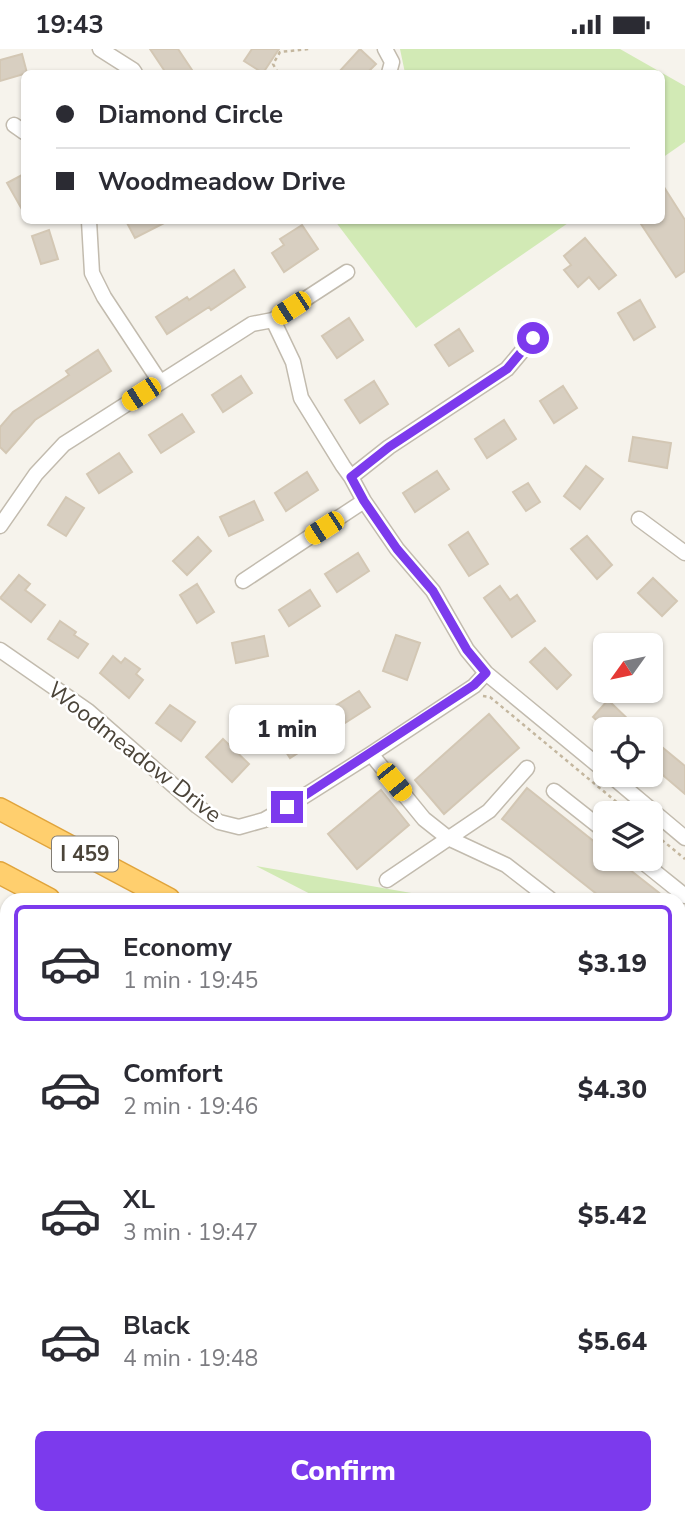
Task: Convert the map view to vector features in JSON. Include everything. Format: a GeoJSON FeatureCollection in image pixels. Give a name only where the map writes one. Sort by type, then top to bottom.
{"type":"FeatureCollection","features":[{"type":"Feature","properties":{"kind":"highway","name":"I 459"},"geometry":{"type":"LineString","coordinates":[[0,809],[158,893]]}},
{"type":"Feature","properties":{"kind":"highway","name":"I 459"},"geometry":{"type":"LineString","coordinates":[[0,873],[38,893]]}},
{"type":"Feature","properties":{"kind":"street"},"geometry":{"type":"LineString","coordinates":[[100,49],[133,70]]}},
{"type":"Feature","properties":{"kind":"street"},"geometry":{"type":"LineString","coordinates":[[385,49],[392,62],[390,70]]}},
{"type":"Feature","properties":{"kind":"street"},"geometry":{"type":"LineString","coordinates":[[89,224],[92,273],[104,297],[160,382]]}},
{"type":"Feature","properties":{"kind":"street"},"geometry":{"type":"LineString","coordinates":[[0,526],[36,474],[64,444],[251,324],[273,320],[347,272]]}},
{"type":"Feature","properties":{"kind":"street"},"geometry":{"type":"LineString","coordinates":[[273,320],[293,362],[301,398],[364,501],[397,549],[433,591],[467,650],[486,673],[593,761]]}},
{"type":"Feature","properties":{"kind":"street"},"geometry":{"type":"LineString","coordinates":[[351,477],[389,447],[507,369],[533,338]]}},
{"type":"Feature","properties":{"kind":"street"},"geometry":{"type":"LineString","coordinates":[[243,581],[364,501]]}},
{"type":"Feature","properties":{"kind":"street"},"geometry":{"type":"LineString","coordinates":[[639,519],[685,553]]}},
{"type":"Feature","properties":{"kind":"street","name":"Woodmeadow Drive"},"geometry":{"type":"LineString","coordinates":[[0,650],[88,711],[197,806],[219,822],[239,827],[264,820],[371,754],[474,685],[486,673]]}},
{"type":"Feature","properties":{"kind":"street"},"geometry":{"type":"LineString","coordinates":[[371,754],[424,820],[448,838],[506,865],[542,893]]}},
{"type":"Feature","properties":{"kind":"street"},"geometry":{"type":"LineString","coordinates":[[387,880],[489,811],[527,768]]}},
{"type":"Feature","properties":{"kind":"street"},"geometry":{"type":"LineString","coordinates":[[624,787],[685,838]]}},
{"type":"Feature","properties":{"kind":"street"},"geometry":{"type":"LineString","coordinates":[[554,791],[593,822]]}},
{"type":"Feature","properties":{"kind":"street"},"geometry":{"type":"LineString","coordinates":[[654,871],[681,893]]}},
{"type":"Feature","properties":{"kind":"path"},"geometry":{"type":"LineString","coordinates":[[276,49],[280,52],[309,49]]}},
{"type":"Feature","properties":{"kind":"path"},"geometry":{"type":"LineString","coordinates":[[276,70],[273,64],[280,52]]}},
{"type":"Feature","properties":{"kind":"path"},"geometry":{"type":"LineString","coordinates":[[481,696],[490,697],[615,801]]}},
{"type":"Feature","properties":{"kind":"path"},"geometry":{"type":"LineString","coordinates":[[663,841],[685,859]]}},
{"type":"Feature","properties":{"kind":"green space"},"geometry":{"type":"Polygon","coordinates":[[[400,49],[620,49],[657,70],[404,70],[400,49]]]}},
{"type":"Feature","properties":{"kind":"green space"},"geometry":{"type":"Polygon","coordinates":[[[665,75],[685,86],[685,142],[665,156],[665,75]]]}},
{"type":"Feature","properties":{"kind":"green space"},"geometry":{"type":"Polygon","coordinates":[[[337,224],[567,224],[416,328],[337,224]]]}},
{"type":"Feature","properties":{"kind":"green space"},"geometry":{"type":"Polygon","coordinates":[[[256,866],[411,893],[308,893],[256,866]]]}},
{"type":"Feature","properties":{"kind":"building"},"geometry":{"type":"Polygon","coordinates":[[[150,49],[178,49],[192,70],[164,70],[150,49]]]}},
{"type":"Feature","properties":{"kind":"building"},"geometry":{"type":"Polygon","coordinates":[[[252,49],[279,49],[265,70],[258,70],[244,61],[252,49]]]}},
{"type":"Feature","properties":{"kind":"building"},"geometry":{"type":"Polygon","coordinates":[[[360,49],[376,64],[370,70],[341,70],[360,49]]]}},
{"type":"Feature","properties":{"kind":"building"},"geometry":{"type":"Polygon","coordinates":[[[22,54],[26,70],[21,70],[21,75],[0,81],[0,60],[22,54]]]}},
{"type":"Feature","properties":{"kind":"building"},"geometry":{"type":"Polygon","coordinates":[[[21,176],[21,208],[7,183],[21,176]]]}},
{"type":"Feature","properties":{"kind":"building"},"geometry":{"type":"Polygon","coordinates":[[[665,189],[685,220],[685,271],[676,277],[641,224],[665,224],[665,189]]]}},
{"type":"Feature","properties":{"kind":"building"},"geometry":{"type":"Polygon","coordinates":[[[128,224],[162,224],[135,238],[128,224]]]}},
{"type":"Feature","properties":{"kind":"building"},"geometry":{"type":"Polygon","coordinates":[[[302,225],[318,249],[284,272],[272,253],[284,245],[280,239],[302,225]]]}},
{"type":"Feature","properties":{"kind":"building"},"geometry":{"type":"Polygon","coordinates":[[[49,230],[58,259],[41,264],[32,236],[49,230]]]}},
{"type":"Feature","properties":{"kind":"building"},"geometry":{"type":"Polygon","coordinates":[[[585,238],[616,275],[599,289],[589,277],[578,287],[564,270],[571,265],[564,256],[585,238]]]}},
{"type":"Feature","properties":{"kind":"building"},"geometry":{"type":"Polygon","coordinates":[[[234,270],[245,287],[211,310],[209,307],[167,334],[156,317],[187,297],[189,300],[234,270]]]}},
{"type":"Feature","properties":{"kind":"building"},"geometry":{"type":"Polygon","coordinates":[[[640,300],[655,327],[634,340],[618,313],[640,300]]]}},
{"type":"Feature","properties":{"kind":"building"},"geometry":{"type":"Polygon","coordinates":[[[349,318],[363,340],[337,358],[322,336],[349,318]]]}},
{"type":"Feature","properties":{"kind":"building"},"geometry":{"type":"Polygon","coordinates":[[[459,329],[473,351],[449,366],[435,345],[459,329]]]}},
{"type":"Feature","properties":{"kind":"building"},"geometry":{"type":"Polygon","coordinates":[[[98,350],[111,371],[35,420],[6,453],[0,447],[0,427],[13,412],[69,375],[66,371],[98,350]]]}},
{"type":"Feature","properties":{"kind":"building"},"geometry":{"type":"Polygon","coordinates":[[[241,376],[252,393],[223,412],[212,395],[241,376]]]}},
{"type":"Feature","properties":{"kind":"building"},"geometry":{"type":"Polygon","coordinates":[[[374,381],[388,404],[360,423],[345,400],[374,381]]]}},
{"type":"Feature","properties":{"kind":"building"},"geometry":{"type":"Polygon","coordinates":[[[563,386],[577,408],[554,423],[540,401],[563,386]]]}},
{"type":"Feature","properties":{"kind":"building"},"geometry":{"type":"Polygon","coordinates":[[[182,414],[194,432],[161,453],[149,435],[182,414]]]}},
{"type":"Feature","properties":{"kind":"building"},"geometry":{"type":"Polygon","coordinates":[[[504,420],[516,439],[487,458],[475,439],[504,420]]]}},
{"type":"Feature","properties":{"kind":"building"},"geometry":{"type":"Polygon","coordinates":[[[633,437],[671,443],[667,468],[629,461],[633,437]]]}},
{"type":"Feature","properties":{"kind":"building"},"geometry":{"type":"Polygon","coordinates":[[[119,453],[132,472],[99,493],[87,474],[119,453]]]}},
{"type":"Feature","properties":{"kind":"building"},"geometry":{"type":"Polygon","coordinates":[[[586,466],[603,479],[580,509],[564,496],[586,466]]]}},
{"type":"Feature","properties":{"kind":"building"},"geometry":{"type":"Polygon","coordinates":[[[437,471],[449,489],[415,512],[403,493],[437,471]]]}},
{"type":"Feature","properties":{"kind":"building"},"geometry":{"type":"Polygon","coordinates":[[[307,472],[318,490],[286,511],[275,493],[307,472]]]}},
{"type":"Feature","properties":{"kind":"building"},"geometry":{"type":"Polygon","coordinates":[[[528,483],[540,502],[526,511],[513,492],[528,483]]]}},
{"type":"Feature","properties":{"kind":"building"},"geometry":{"type":"Polygon","coordinates":[[[66,497],[84,508],[66,536],[48,525],[66,497]]]}},
{"type":"Feature","properties":{"kind":"building"},"geometry":{"type":"Polygon","coordinates":[[[254,501],[263,520],[229,536],[220,517],[254,501]]]}},
{"type":"Feature","properties":{"kind":"building"},"geometry":{"type":"Polygon","coordinates":[[[468,532],[488,564],[469,576],[449,545],[468,532]]]}},
{"type":"Feature","properties":{"kind":"building"},"geometry":{"type":"Polygon","coordinates":[[[587,536],[612,565],[597,579],[571,549],[587,536]]]}},
{"type":"Feature","properties":{"kind":"building"},"geometry":{"type":"Polygon","coordinates":[[[198,537],[211,551],[187,575],[173,561],[198,537]]]}},
{"type":"Feature","properties":{"kind":"building"},"geometry":{"type":"Polygon","coordinates":[[[358,553],[369,571],[337,592],[325,574],[358,553]]]}},
{"type":"Feature","properties":{"kind":"building"},"geometry":{"type":"Polygon","coordinates":[[[19,575],[30,584],[25,590],[45,605],[31,622],[0,598],[19,575]]]}},
{"type":"Feature","properties":{"kind":"building"},"geometry":{"type":"Polygon","coordinates":[[[653,578],[677,601],[662,616],[638,593],[653,578]]]}},
{"type":"Feature","properties":{"kind":"building"},"geometry":{"type":"Polygon","coordinates":[[[197,584],[214,612],[197,623],[180,595],[197,584]]]}},
{"type":"Feature","properties":{"kind":"building"},"geometry":{"type":"Polygon","coordinates":[[[500,586],[510,600],[517,595],[535,621],[512,637],[484,598],[500,586]]]}},
{"type":"Feature","properties":{"kind":"building"},"geometry":{"type":"Polygon","coordinates":[[[310,590],[320,606],[289,626],[279,610],[310,590]]]}},
{"type":"Feature","properties":{"kind":"building"},"geometry":{"type":"Polygon","coordinates":[[[60,621],[88,644],[78,658],[48,639],[60,621]]]}},
{"type":"Feature","properties":{"kind":"building"},"geometry":{"type":"Polygon","coordinates":[[[396,635],[420,643],[407,680],[383,671],[396,635]]]}},
{"type":"Feature","properties":{"kind":"building"},"geometry":{"type":"Polygon","coordinates":[[[264,636],[268,656],[236,663],[232,643],[264,636]]]}},
{"type":"Feature","properties":{"kind":"building"},"geometry":{"type":"Polygon","coordinates":[[[545,648],[571,675],[557,689],[530,662],[545,648]]]}},
{"type":"Feature","properties":{"kind":"building"},"geometry":{"type":"Polygon","coordinates":[[[113,656],[121,663],[125,658],[140,669],[136,674],[143,680],[129,698],[100,673],[113,656]]]}},
{"type":"Feature","properties":{"kind":"building"},"geometry":{"type":"Polygon","coordinates":[[[359,691],[370,707],[290,758],[279,741],[359,691]]]}},
{"type":"Feature","properties":{"kind":"building"},"geometry":{"type":"Polygon","coordinates":[[[605,703],[611,703],[626,717],[593,717],[605,703]]]}},
{"type":"Feature","properties":{"kind":"building"},"geometry":{"type":"Polygon","coordinates":[[[170,705],[195,722],[181,741],[156,723],[170,705]]]}},
{"type":"Feature","properties":{"kind":"building"},"geometry":{"type":"Polygon","coordinates":[[[489,714],[519,748],[444,814],[415,780],[489,714]]]}},
{"type":"Feature","properties":{"kind":"building"},"geometry":{"type":"Polygon","coordinates":[[[223,739],[249,764],[232,782],[206,757],[223,739]]]}},
{"type":"Feature","properties":{"kind":"building"},"geometry":{"type":"Polygon","coordinates":[[[663,748],[685,766],[685,794],[663,775],[663,748]]]}},
{"type":"Feature","properties":{"kind":"building"},"geometry":{"type":"Polygon","coordinates":[[[527,788],[593,841],[593,871],[631,871],[659,893],[595,893],[502,819],[527,788]]]}},
{"type":"Feature","properties":{"kind":"building"},"geometry":{"type":"Polygon","coordinates":[[[381,790],[409,825],[357,869],[328,834],[381,790]]]}},
{"type":"Feature","properties":{"kind":"route"},"geometry":{"type":"LineString","coordinates":[[287,807],[474,685],[486,673],[467,650],[433,591],[397,549],[351,477],[389,447],[507,369],[533,338]]}}]}
